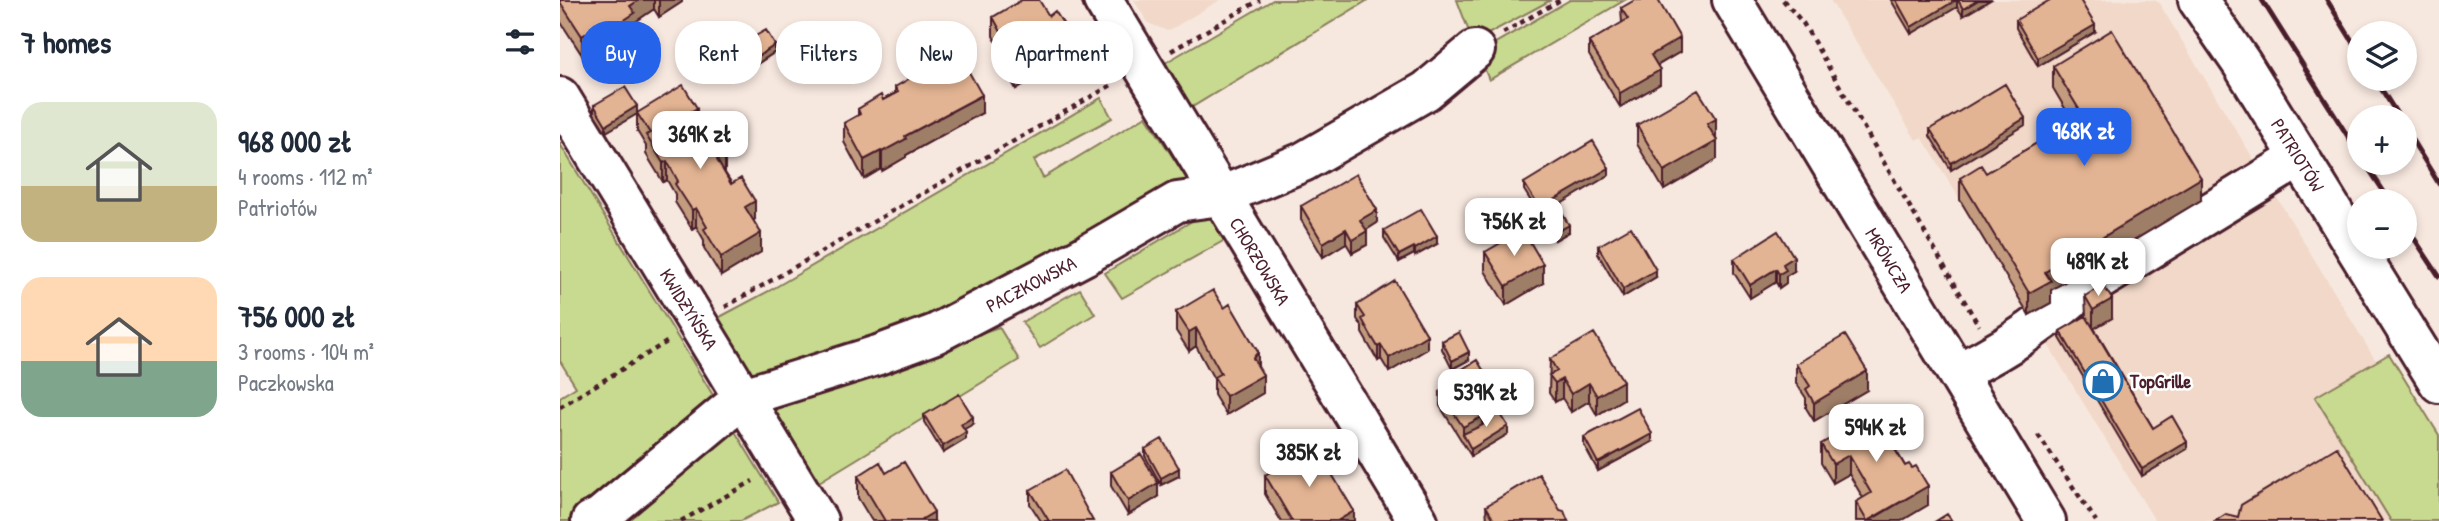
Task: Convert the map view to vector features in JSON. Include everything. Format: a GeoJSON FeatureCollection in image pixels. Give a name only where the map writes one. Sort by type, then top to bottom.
{"type":"FeatureCollection","features":[{"type":"Feature","properties":{"kind":"street","name":"CHORZOWSKA"},"geometry":{"type":"LineString","coordinates":[[1102,0],[1418,521]]}},
{"type":"Feature","properties":{"kind":"street","name":"MRÓWCZA"},"geometry":{"type":"LineString","coordinates":[[1732,0],[2046,521]]}},
{"type":"Feature","properties":{"kind":"street","name":"PATRIOTÓW"},"geometry":{"type":"LineString","coordinates":[[2198,0],[2242,64],[2439,383]]}},
{"type":"Feature","properties":{"kind":"street","name":"PACZKOWSKA"},"geometry":{"type":"LineString","coordinates":[[592,521],[744,397],[935,334],[1084,256],[1177,202],[1221,196],[1303,162],[1426,90],[1475,50]]}},
{"type":"Feature","properties":{"kind":"street","name":"KWIDZYŃSKA"},"geometry":{"type":"LineString","coordinates":[[560,97],[818,521]]}},
{"type":"Feature","properties":{"kind":"street"},"geometry":{"type":"LineString","coordinates":[[1958,373],[1996,355],[2048,320],[2077,294],[2299,158]]}},
{"type":"Feature","properties":{"kind":"path"},"geometry":{"type":"LineString","coordinates":[[560,407],[697,323],[1260,0]]}},
{"type":"Feature","properties":{"kind":"path"},"geometry":{"type":"LineString","coordinates":[[1475,50],[1560,0]]}},
{"type":"Feature","properties":{"kind":"path"},"geometry":{"type":"LineString","coordinates":[[1783,0],[1803,23],[1996,355]]}},
{"type":"Feature","properties":{"kind":"path"},"geometry":{"type":"LineString","coordinates":[[2035,430],[2096,521]]}},
{"type":"Feature","properties":{"kind":"path"},"geometry":{"type":"LineString","coordinates":[[681,521],[784,464]]}},
{"type":"Feature","properties":{"kind":"shaded area"},"geometry":{"type":"Polygon","coordinates":[[[1134,0],[1220,0],[1168,31],[1148,23],[1134,0]]]}},
{"type":"Feature","properties":{"kind":"shaded area"},"geometry":{"type":"Polygon","coordinates":[[[1830,0],[2154,0],[2159,3],[2376,361],[2315,398],[2391,521],[2155,521],[1922,137],[1916,140],[1830,0]]]}},
{"type":"Feature","properties":{"kind":"green space"},"geometry":{"type":"Polygon","coordinates":[[[1273,0],[1368,0],[1184,112],[1158,67],[1273,0]]]}},
{"type":"Feature","properties":{"kind":"green space"},"geometry":{"type":"Polygon","coordinates":[[[1457,0],[1551,0],[1473,42],[1457,0]]]}},
{"type":"Feature","properties":{"kind":"green space"},"geometry":{"type":"Polygon","coordinates":[[[1570,0],[1625,0],[1489,80],[1478,53],[1570,0]]]}},
{"type":"Feature","properties":{"kind":"green space"},"geometry":{"type":"Polygon","coordinates":[[[1101,98],[1112,118],[1034,160],[1043,178],[1146,116],[1189,182],[893,340],[753,374],[718,318],[1101,98]]]}},
{"type":"Feature","properties":{"kind":"green space"},"geometry":{"type":"Polygon","coordinates":[[[560,144],[778,502],[741,521],[560,521],[560,397],[576,387],[560,361],[560,144]]]}},
{"type":"Feature","properties":{"kind":"green space"},"geometry":{"type":"Polygon","coordinates":[[[1207,212],[1225,240],[1122,298],[1105,273],[1207,212]]]}},
{"type":"Feature","properties":{"kind":"green space"},"geometry":{"type":"Polygon","coordinates":[[[1080,289],[1095,314],[1040,348],[1022,322],[1080,289]]]}},
{"type":"Feature","properties":{"kind":"green space"},"geometry":{"type":"Polygon","coordinates":[[[999,327],[1019,360],[819,482],[772,405],[795,394],[999,327]]]}},
{"type":"Feature","properties":{"kind":"green space"},"geometry":{"type":"Polygon","coordinates":[[[2389,354],[2439,435],[2439,521],[2391,521],[2315,397],[2389,354]]]}},
{"type":"Feature","properties":{"kind":"building"},"geometry":{"type":"Polygon","coordinates":[[[639,0],[630,6],[635,13],[623,21],[581,21],[581,34],[560,2],[639,0]]]}},
{"type":"Feature","properties":{"kind":"building"},"geometry":{"type":"Polygon","coordinates":[[[1022,0],[1039,0],[1049,16],[1055,11],[1061,21],[995,21],[993,17],[1022,0]]]}},
{"type":"Feature","properties":{"kind":"building"},"geometry":{"type":"Polygon","coordinates":[[[1635,0],[1658,0],[1680,38],[1651,55],[1660,70],[1620,93],[1589,42],[1628,19],[1621,8],[1635,0]]]}},
{"type":"Feature","properties":{"kind":"building"},"geometry":{"type":"Polygon","coordinates":[[[1896,0],[1956,0],[1911,27],[1896,0]]]}},
{"type":"Feature","properties":{"kind":"building"},"geometry":{"type":"Polygon","coordinates":[[[1958,0],[1978,0],[1963,9],[1958,0]]]}},
{"type":"Feature","properties":{"kind":"building"},"geometry":{"type":"Polygon","coordinates":[[[2050,0],[2080,0],[2095,25],[2038,58],[2016,20],[2050,0]]]}},
{"type":"Feature","properties":{"kind":"building"},"geometry":{"type":"Polygon","coordinates":[[[766,30],[775,45],[762,54],[762,32],[766,30]]]}},
{"type":"Feature","properties":{"kind":"building"},"geometry":{"type":"Polygon","coordinates":[[[2112,30],[2201,178],[2045,272],[2051,281],[2029,293],[1960,178],[1981,165],[1986,173],[2083,116],[2053,66],[2112,30]]]}},
{"type":"Feature","properties":{"kind":"building"},"geometry":{"type":"Polygon","coordinates":[[[900,84],[976,84],[982,95],[864,160],[844,123],[860,114],[858,109],[881,95],[883,100],[898,92],[895,87],[900,84]]]}},
{"type":"Feature","properties":{"kind":"building"},"geometry":{"type":"Polygon","coordinates":[[[2005,84],[2025,118],[1951,163],[1930,129],[2005,84]]]}},
{"type":"Feature","properties":{"kind":"building"},"geometry":{"type":"Polygon","coordinates":[[[683,85],[697,108],[687,114],[702,137],[712,131],[725,154],[717,160],[731,184],[741,178],[755,201],[745,207],[761,233],[721,257],[704,229],[707,227],[696,208],[692,210],[675,184],[678,181],[667,161],[663,163],[646,135],[650,133],[637,113],[683,85]]]}},
{"type":"Feature","properties":{"kind":"building"},"geometry":{"type":"Polygon","coordinates":[[[625,87],[637,106],[606,125],[594,105],[625,87]]]}},
{"type":"Feature","properties":{"kind":"building"},"geometry":{"type":"Polygon","coordinates":[[[1698,90],[1716,119],[1707,124],[1717,141],[1664,171],[1637,125],[1698,90]]]}},
{"type":"Feature","properties":{"kind":"building"},"geometry":{"type":"Polygon","coordinates":[[[1593,141],[1609,168],[1554,200],[1569,225],[1555,233],[1524,183],[1593,141]]]}},
{"type":"Feature","properties":{"kind":"building"},"geometry":{"type":"Polygon","coordinates":[[[1356,174],[1377,210],[1360,220],[1367,231],[1352,240],[1346,229],[1323,243],[1301,206],[1356,174]]]}},
{"type":"Feature","properties":{"kind":"building"},"geometry":{"type":"Polygon","coordinates":[[[1421,209],[1437,236],[1399,255],[1384,230],[1421,209]]]}},
{"type":"Feature","properties":{"kind":"building"},"geometry":{"type":"Polygon","coordinates":[[[1631,227],[1656,270],[1623,289],[1598,246],[1631,227]]]}},
{"type":"Feature","properties":{"kind":"building"},"geometry":{"type":"Polygon","coordinates":[[[1523,230],[1543,264],[1506,286],[1485,252],[1523,230]]]}},
{"type":"Feature","properties":{"kind":"building"},"geometry":{"type":"Polygon","coordinates":[[[1778,231],[1794,257],[1783,264],[1786,270],[1779,274],[1776,269],[1750,285],[1734,259],[1778,231]]]}},
{"type":"Feature","properties":{"kind":"building"},"geometry":{"type":"Polygon","coordinates":[[[1395,281],[1427,335],[1389,358],[1381,345],[1378,347],[1357,305],[1395,281]]]}},
{"type":"Feature","properties":{"kind":"building"},"geometry":{"type":"Polygon","coordinates":[[[2103,285],[2112,299],[2093,310],[2085,296],[2103,285]]]}},
{"type":"Feature","properties":{"kind":"building"},"geometry":{"type":"Polygon","coordinates":[[[1213,290],[1224,308],[1230,304],[1258,352],[1253,358],[1263,375],[1226,396],[1214,377],[1221,373],[1196,328],[1189,332],[1176,312],[1213,290]]]}},
{"type":"Feature","properties":{"kind":"building","name":"TopGrille"},"geometry":{"type":"Polygon","coordinates":[[[2086,316],[2153,428],[2172,416],[2187,442],[2142,469],[2060,331],[2086,316]]]}},
{"type":"Feature","properties":{"kind":"building"},"geometry":{"type":"Polygon","coordinates":[[[1459,332],[1469,352],[1452,361],[1442,341],[1459,332]]]}},
{"type":"Feature","properties":{"kind":"building"},"geometry":{"type":"Polygon","coordinates":[[[1594,333],[1623,381],[1597,396],[1589,383],[1571,394],[1562,379],[1555,383],[1549,375],[1557,371],[1550,359],[1594,333]]]}},
{"type":"Feature","properties":{"kind":"building"},"geometry":{"type":"Polygon","coordinates":[[[1845,335],[1867,371],[1814,403],[1806,389],[1810,386],[1796,364],[1845,335]]]}},
{"type":"Feature","properties":{"kind":"building"},"geometry":{"type":"Polygon","coordinates":[[[1477,360],[1501,399],[1479,413],[1482,417],[1463,427],[1440,392],[1457,381],[1453,375],[1477,360]]]}},
{"type":"Feature","properties":{"kind":"building"},"geometry":{"type":"Polygon","coordinates":[[[959,394],[973,417],[961,424],[966,432],[943,446],[924,415],[959,394]]]}},
{"type":"Feature","properties":{"kind":"building"},"geometry":{"type":"Polygon","coordinates":[[[1497,408],[1508,426],[1471,449],[1463,434],[1483,425],[1482,417],[1497,408]]]}},
{"type":"Feature","properties":{"kind":"building"},"geometry":{"type":"Polygon","coordinates":[[[1638,408],[1652,434],[1598,463],[1584,437],[1638,408]]]}},
{"type":"Feature","properties":{"kind":"building"},"geometry":{"type":"Polygon","coordinates":[[[1882,408],[1894,429],[1890,431],[1892,436],[1888,438],[1905,466],[1916,466],[1928,486],[1867,521],[1856,502],[1871,493],[1849,455],[1833,464],[1821,444],[1882,408]]]}},
{"type":"Feature","properties":{"kind":"building"},"geometry":{"type":"Polygon","coordinates":[[[1162,439],[1179,468],[1161,478],[1145,449],[1162,439]]]}},
{"type":"Feature","properties":{"kind":"building"},"geometry":{"type":"Polygon","coordinates":[[[1315,446],[1354,511],[1337,521],[1292,521],[1265,475],[1315,446]]]}},
{"type":"Feature","properties":{"kind":"building"},"geometry":{"type":"Polygon","coordinates":[[[2337,447],[2382,521],[2215,521],[2226,514],[2238,517],[2241,505],[2337,447]]]}},
{"type":"Feature","properties":{"kind":"building"},"geometry":{"type":"Polygon","coordinates":[[[1141,454],[1158,483],[1128,501],[1111,472],[1141,454]]]}},
{"type":"Feature","properties":{"kind":"building"},"geometry":{"type":"Polygon","coordinates":[[[880,462],[886,473],[904,462],[934,512],[919,521],[885,521],[858,476],[880,462]]]}},
{"type":"Feature","properties":{"kind":"building"},"geometry":{"type":"Polygon","coordinates":[[[1065,470],[1093,521],[1049,521],[1030,490],[1065,470]]]}},
{"type":"Feature","properties":{"kind":"building"},"geometry":{"type":"Polygon","coordinates":[[[1539,474],[1568,521],[1495,521],[1486,506],[1539,474]]]}},
{"type":"Feature","properties":{"kind":"building"},"geometry":{"type":"Polygon","coordinates":[[[1947,514],[1952,521],[1936,521],[1947,514]]]}},
{"type":"Feature","properties":{"kind":"railway"},"geometry":{"type":"LineString","coordinates":[[2262,0],[2347,135]]}},
{"type":"Feature","properties":{"kind":"railway"},"geometry":{"type":"LineString","coordinates":[[2327,0],[2347,32]]}},
{"type":"Feature","properties":{"kind":"railway"},"geometry":{"type":"LineString","coordinates":[[2383,91],[2391,105]]}},
{"type":"Feature","properties":{"kind":"railway"},"geometry":{"type":"LineString","coordinates":[[2417,148],[2439,184]]}},
{"type":"Feature","properties":{"kind":"railway"},"geometry":{"type":"LineString","coordinates":[[2373,175],[2382,189]]}},
{"type":"Feature","properties":{"kind":"railway"},"geometry":{"type":"LineString","coordinates":[[2417,243],[2439,276]]}},
{"type":"Feature","properties":{"kind":"place","name":"TopGrille"},"geometry":{"type":"Point","coordinates":[2103,381]}}]}
